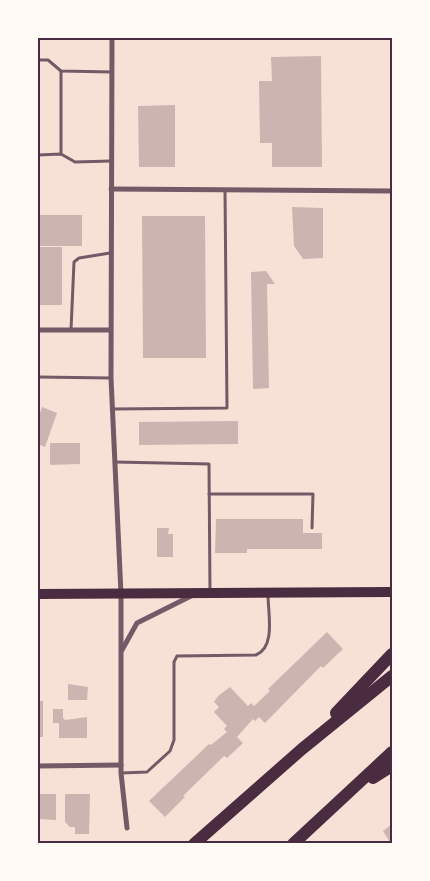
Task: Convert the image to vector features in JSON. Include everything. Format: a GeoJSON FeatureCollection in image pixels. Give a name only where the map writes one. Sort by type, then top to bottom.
{"type":"FeatureCollection","features":[{"type":"Feature","properties":{"kind":"highway"},"geometry":{"type":"LineString","coordinates":[[302,749],[392,654]]}},
{"type":"Feature","properties":{"kind":"highway"},"geometry":{"type":"LineString","coordinates":[[194,844],[302,749],[392,676]]}},
{"type":"Feature","properties":{"kind":"highway"},"geometry":{"type":"LineString","coordinates":[[293,844],[392,752]]}},
{"type":"Feature","properties":{"kind":"highway"},"geometry":{"type":"LineString","coordinates":[[341,799],[392,766]]}},
{"type":"Feature","properties":{"kind":"main road"},"geometry":{"type":"LineString","coordinates":[[38,594],[391,592]]}},
{"type":"Feature","properties":{"kind":"street"},"geometry":{"type":"LineString","coordinates":[[112,38],[110,330],[112,409],[122,594],[121,773],[127,828]]}},
{"type":"Feature","properties":{"kind":"street"},"geometry":{"type":"LineString","coordinates":[[110,189],[392,191]]}},
{"type":"Feature","properties":{"kind":"street"},"geometry":{"type":"LineString","coordinates":[[38,330],[110,330]]}},
{"type":"Feature","properties":{"kind":"street"},"geometry":{"type":"LineString","coordinates":[[122,651],[137,623],[196,593]]}},
{"type":"Feature","properties":{"kind":"street"},"geometry":{"type":"LineString","coordinates":[[38,766],[121,765]]}},
{"type":"Feature","properties":{"kind":"lane"},"geometry":{"type":"LineString","coordinates":[[38,60],[48,60],[61,71],[112,72]]}},
{"type":"Feature","properties":{"kind":"lane"},"geometry":{"type":"LineString","coordinates":[[61,71],[61,154]]}},
{"type":"Feature","properties":{"kind":"lane"},"geometry":{"type":"LineString","coordinates":[[38,155],[61,154],[75,162],[111,161]]}},
{"type":"Feature","properties":{"kind":"lane"},"geometry":{"type":"LineString","coordinates":[[112,409],[227,408],[225,190]]}},
{"type":"Feature","properties":{"kind":"lane"},"geometry":{"type":"LineString","coordinates":[[71,330],[74,262],[79,258],[110,253]]}},
{"type":"Feature","properties":{"kind":"lane"},"geometry":{"type":"LineString","coordinates":[[38,377],[60,379],[111,378]]}},
{"type":"Feature","properties":{"kind":"lane"},"geometry":{"type":"LineString","coordinates":[[115,462],[208,464],[210,593]]}},
{"type":"Feature","properties":{"kind":"lane"},"geometry":{"type":"LineString","coordinates":[[209,494],[313,494],[312,528]]}},
{"type":"Feature","properties":{"kind":"lane"},"geometry":{"type":"LineString","coordinates":[[121,773],[147,772],[170,751],[174,740],[174,662],[176,656],[256,655],[262,653],[268,642],[268,593]]}},
{"type":"Feature","properties":{"kind":"building"},"geometry":{"type":"Polygon","coordinates":[[[38,38],[59,38],[59,40],[38,40],[38,38]]]}},
{"type":"Feature","properties":{"kind":"building"},"geometry":{"type":"Polygon","coordinates":[[[321,56],[322,167],[272,167],[272,143],[260,143],[259,81],[272,81],[271,57],[321,56]]]}},
{"type":"Feature","properties":{"kind":"building"},"geometry":{"type":"Polygon","coordinates":[[[175,105],[175,167],[139,167],[138,106],[175,105]]]}},
{"type":"Feature","properties":{"kind":"building"},"geometry":{"type":"Polygon","coordinates":[[[292,207],[323,208],[323,258],[303,259],[294,246],[292,207]]]}},
{"type":"Feature","properties":{"kind":"building"},"geometry":{"type":"Polygon","coordinates":[[[38,215],[82,215],[82,246],[38,246],[38,215]]]}},
{"type":"Feature","properties":{"kind":"building"},"geometry":{"type":"Polygon","coordinates":[[[142,216],[205,216],[206,358],[143,358],[142,216]]]}},
{"type":"Feature","properties":{"kind":"building"},"geometry":{"type":"Polygon","coordinates":[[[38,247],[62,247],[62,305],[38,305],[38,247]]]}},
{"type":"Feature","properties":{"kind":"building"},"geometry":{"type":"Polygon","coordinates":[[[266,271],[275,284],[267,284],[269,388],[253,389],[251,272],[266,271]]]}},
{"type":"Feature","properties":{"kind":"building"},"geometry":{"type":"Polygon","coordinates":[[[42,407],[57,413],[45,447],[38,444],[38,419],[42,407]]]}},
{"type":"Feature","properties":{"kind":"building"},"geometry":{"type":"Polygon","coordinates":[[[238,421],[238,444],[139,445],[139,422],[238,421]]]}},
{"type":"Feature","properties":{"kind":"building"},"geometry":{"type":"Polygon","coordinates":[[[50,443],[80,443],[80,464],[50,465],[50,443]]]}},
{"type":"Feature","properties":{"kind":"building"},"geometry":{"type":"Polygon","coordinates":[[[216,519],[303,519],[303,533],[322,533],[322,549],[247,549],[247,553],[215,553],[216,519]]]}},
{"type":"Feature","properties":{"kind":"building"},"geometry":{"type":"Polygon","coordinates":[[[157,528],[169,528],[168,534],[173,534],[173,557],[157,557],[157,528]]]}},
{"type":"Feature","properties":{"kind":"building"},"geometry":{"type":"Polygon","coordinates":[[[327,632],[343,649],[323,668],[321,666],[265,723],[259,717],[255,721],[253,719],[237,737],[243,743],[227,758],[224,756],[183,796],[185,797],[165,817],[149,801],[209,744],[211,745],[227,732],[224,729],[227,726],[214,712],[219,707],[214,702],[218,696],[230,687],[248,706],[251,703],[254,706],[270,691],[268,689],[327,632]]]}},
{"type":"Feature","properties":{"kind":"building"},"geometry":{"type":"Polygon","coordinates":[[[68,684],[88,687],[87,700],[68,700],[68,684]]]}},
{"type":"Feature","properties":{"kind":"building"},"geometry":{"type":"Polygon","coordinates":[[[38,701],[43,701],[43,737],[38,737],[38,701]]]}},
{"type":"Feature","properties":{"kind":"building"},"geometry":{"type":"Polygon","coordinates":[[[53,709],[63,709],[63,718],[65,720],[87,717],[87,738],[59,738],[59,723],[53,723],[53,709]]]}},
{"type":"Feature","properties":{"kind":"building"},"geometry":{"type":"Polygon","coordinates":[[[38,794],[56,794],[56,820],[38,819],[38,794]]]}},
{"type":"Feature","properties":{"kind":"building"},"geometry":{"type":"Polygon","coordinates":[[[65,794],[90,794],[89,834],[75,834],[75,827],[70,827],[65,822],[65,794]]]}},
{"type":"Feature","properties":{"kind":"building"},"geometry":{"type":"Polygon","coordinates":[[[392,824],[392,844],[391,844],[383,831],[392,824]]]}}]}
